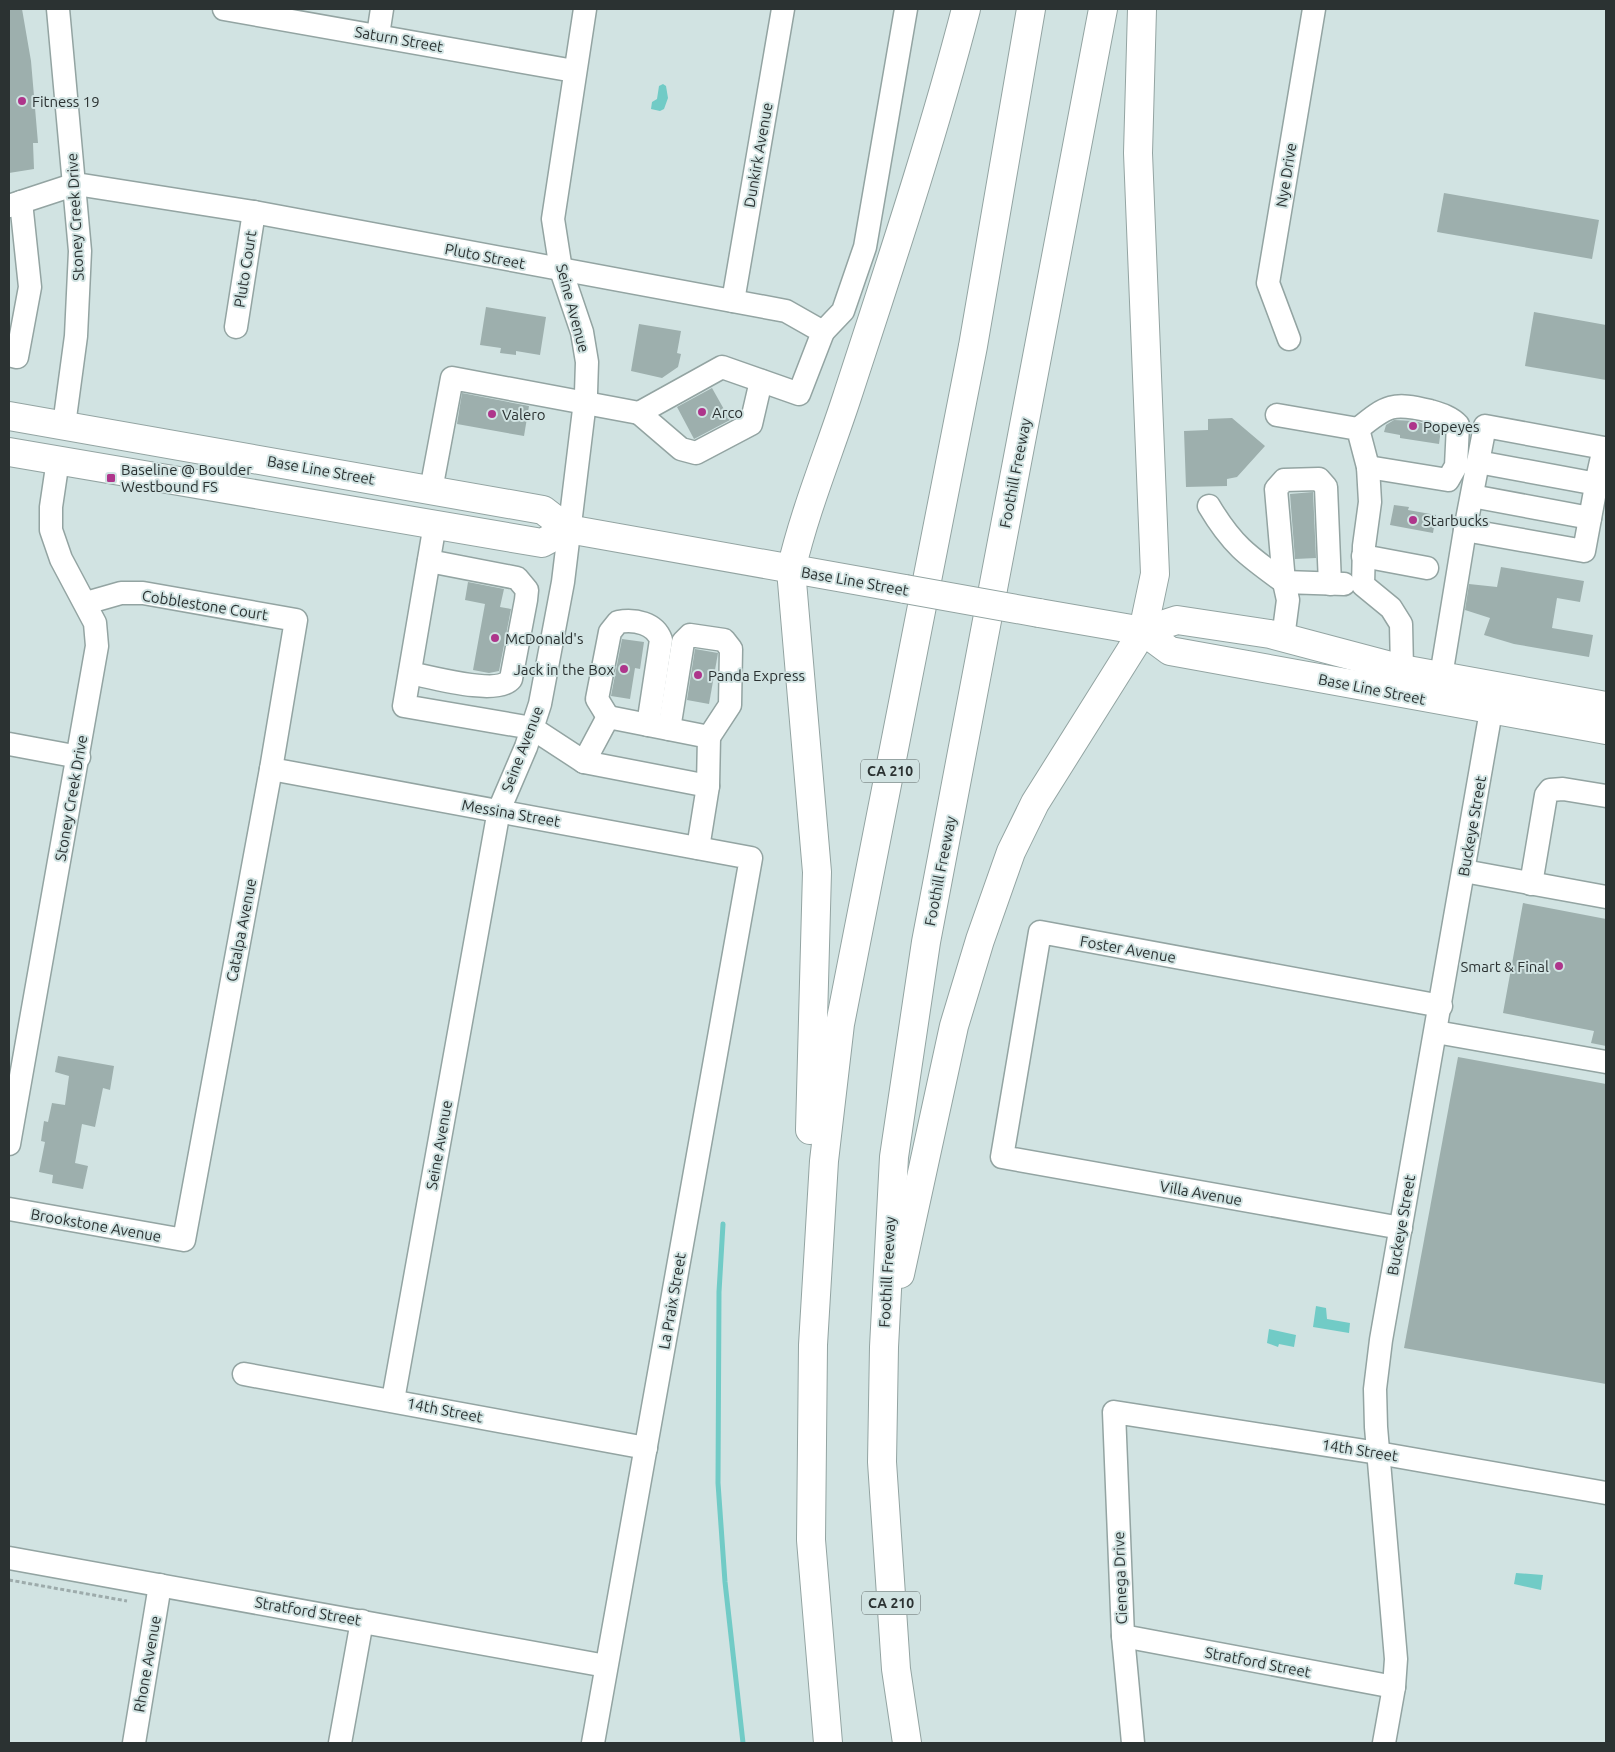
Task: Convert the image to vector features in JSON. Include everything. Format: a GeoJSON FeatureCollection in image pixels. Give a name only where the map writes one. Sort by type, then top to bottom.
{"type":"FeatureCollection","features":[{"type":"Feature","properties":{"kind":"main road"},"geometry":{"type":"LineString","coordinates":[[811,1540],[797,1413],[801,1257],[812,1098],[817,872],[791,570],[801,525],[840,421],[912,195],[966,9]]}},
{"type":"Feature","properties":{"kind":"main road","name":"CA 210"},"geometry":{"type":"LineString","coordinates":[[828,1743],[811,1540],[813,1345],[824,1161],[840,1024],[973,346],[1031,9]]}},
{"type":"Feature","properties":{"kind":"main road","name":"Foothill Freeway"},"geometry":{"type":"LineString","coordinates":[[907,1743],[896,1668],[882,1462],[884,1347],[894,1157],[925,952],[1103,9]]}},
{"type":"Feature","properties":{"kind":"main road"},"geometry":{"type":"LineString","coordinates":[[884,1347],[954,1026],[980,940],[1011,852],[1035,803],[1143,631],[1155,574],[1139,172],[1142,9]]}},
{"type":"Feature","properties":{"kind":"main road","name":"Base Line Street"},"geometry":{"type":"LineString","coordinates":[[9,416],[543,510],[568,530],[1143,631],[1170,651],[1400,682],[1442,676],[1601,705]]}},
{"type":"Feature","properties":{"kind":"main road"},"geometry":{"type":"LineString","coordinates":[[9,452],[542,543],[568,530]]}},
{"type":"Feature","properties":{"kind":"main road"},"geometry":{"type":"LineString","coordinates":[[193,483],[217,475],[294,486],[302,480],[305,467]]}},
{"type":"Feature","properties":{"kind":"main road","name":"Base Line Street"},"geometry":{"type":"LineString","coordinates":[[1143,631],[1177,620],[1283,638],[1400,682],[1491,711],[1606,730]]}},
{"type":"Feature","properties":{"kind":"main road"},"geometry":{"type":"LineString","coordinates":[[1491,711],[1519,701],[1574,709],[1601,705]]}},
{"type":"Feature","properties":{"kind":"street","name":"Stoney Creek Drive"},"geometry":{"type":"LineString","coordinates":[[58,9],[61,59],[76,184],[80,251],[79,297],[64,425]]}},
{"type":"Feature","properties":{"kind":"street","name":"Saturn Street"},"geometry":{"type":"LineString","coordinates":[[224,9],[574,71]]}},
{"type":"Feature","properties":{"kind":"street"},"geometry":{"type":"LineString","coordinates":[[378,35],[382,9]]}},
{"type":"Feature","properties":{"kind":"street","name":"Seine Avenue"},"geometry":{"type":"LineString","coordinates":[[393,1400],[499,810],[540,704],[563,582],[587,362],[576,313],[561,270],[553,219],[574,71],[585,9]]}},
{"type":"Feature","properties":{"kind":"street","name":"Dunkirk Avenue"},"geometry":{"type":"LineString","coordinates":[[732,301],[783,9]]}},
{"type":"Feature","properties":{"kind":"street"},"geometry":{"type":"LineString","coordinates":[[639,413],[722,367],[799,394],[823,332],[843,311],[865,246],[906,9]]}},
{"type":"Feature","properties":{"kind":"street","name":"Nye Drive"},"geometry":{"type":"LineString","coordinates":[[1289,339],[1268,283],[1314,9]]}},
{"type":"Feature","properties":{"kind":"street"},"geometry":{"type":"LineString","coordinates":[[9,355],[17,357],[30,287],[16,234],[15,204],[76,184]]}},
{"type":"Feature","properties":{"kind":"street","name":"Pluto Street"},"geometry":{"type":"LineString","coordinates":[[76,184],[254,212],[786,311],[823,332]]}},
{"type":"Feature","properties":{"kind":"street","name":"Pluto Court"},"geometry":{"type":"LineString","coordinates":[[236,326],[254,212]]}},
{"type":"Feature","properties":{"kind":"street"},"geometry":{"type":"LineString","coordinates":[[431,490],[452,378],[639,413],[681,449],[696,454],[751,424],[761,381]]}},
{"type":"Feature","properties":{"kind":"street"},"geometry":{"type":"LineString","coordinates":[[1358,430],[1381,411],[1399,405],[1439,413],[1457,422],[1460,430],[1456,466],[1448,480],[1368,467]]}},
{"type":"Feature","properties":{"kind":"street"},"geometry":{"type":"LineString","coordinates":[[1277,415],[1358,430]]}},
{"type":"Feature","properties":{"kind":"street"},"geometry":{"type":"LineString","coordinates":[[1442,676],[1465,530],[1485,426],[1604,448],[1600,479],[1584,552],[1465,530]]}},
{"type":"Feature","properties":{"kind":"street"},"geometry":{"type":"LineString","coordinates":[[1358,430],[1368,467],[1370,502],[1363,584]]}},
{"type":"Feature","properties":{"kind":"street","name":"Stoney Creek Drive"},"geometry":{"type":"LineString","coordinates":[[9,1144],[79,757],[97,646],[95,623],[61,559],[51,530],[51,507],[58,460]]}},
{"type":"Feature","properties":{"kind":"street"},"geometry":{"type":"LineString","coordinates":[[1478,462],[1600,479]]}},
{"type":"Feature","properties":{"kind":"street"},"geometry":{"type":"LineString","coordinates":[[1283,638],[1288,600],[1284,582],[1276,489],[1284,480],[1319,479],[1326,487],[1330,584]]}},
{"type":"Feature","properties":{"kind":"street"},"geometry":{"type":"LineString","coordinates":[[1472,496],[1590,518]]}},
{"type":"Feature","properties":{"kind":"street"},"geometry":{"type":"LineString","coordinates":[[1209,506],[1222,529],[1242,552],[1284,582],[1363,584],[1391,608],[1401,624],[1400,682]]}},
{"type":"Feature","properties":{"kind":"street"},"geometry":{"type":"LineString","coordinates":[[435,524],[404,706],[532,728],[584,762],[708,786]]}},
{"type":"Feature","properties":{"kind":"street"},"geometry":{"type":"LineString","coordinates":[[1364,556],[1427,568]]}},
{"type":"Feature","properties":{"kind":"street"},"geometry":{"type":"LineString","coordinates":[[409,678],[475,695],[485,686],[501,686],[511,679],[527,590],[518,578],[429,561]]}},
{"type":"Feature","properties":{"kind":"street","name":"Cobblestone Court"},"geometry":{"type":"LineString","coordinates":[[86,604],[121,593],[143,593],[296,620]]}},
{"type":"Feature","properties":{"kind":"street","name":"Catalpa Avenue"},"geometry":{"type":"LineString","coordinates":[[184,1240],[271,769],[296,620]]}},
{"type":"Feature","properties":{"kind":"street"},"geometry":{"type":"LineString","coordinates":[[659,727],[662,640],[658,631],[652,626],[635,622],[618,622],[610,632],[597,699],[608,717],[709,737]]}},
{"type":"Feature","properties":{"kind":"street"},"geometry":{"type":"LineString","coordinates":[[659,727],[683,642],[690,635],[724,640],[731,649],[730,705],[709,737],[708,786],[698,848]]}},
{"type":"Feature","properties":{"kind":"street","name":"Buckeye Street"},"geometry":{"type":"LineString","coordinates":[[1384,1743],[1394,1687],[1396,1659],[1378,1453],[1376,1389],[1381,1340],[1441,1006],[1491,711]]}},
{"type":"Feature","properties":{"kind":"street"},"geometry":{"type":"LineString","coordinates":[[584,762],[608,717]]}},
{"type":"Feature","properties":{"kind":"street"},"geometry":{"type":"LineString","coordinates":[[9,744],[79,757]]}},
{"type":"Feature","properties":{"kind":"street","name":"Messina Street"},"geometry":{"type":"LineString","coordinates":[[271,769],[751,858]]}},
{"type":"Feature","properties":{"kind":"street"},"geometry":{"type":"LineString","coordinates":[[1530,884],[1546,795],[1550,790],[1563,789],[1606,796]]}},
{"type":"Feature","properties":{"kind":"street","name":"La Praix Street"},"geometry":{"type":"LineString","coordinates":[[593,1743],[751,858]]}},
{"type":"Feature","properties":{"kind":"street"},"geometry":{"type":"LineString","coordinates":[[1464,871],[1606,897]]}},
{"type":"Feature","properties":{"kind":"street","name":"Foster Avenue"},"geometry":{"type":"LineString","coordinates":[[1002,1157],[1040,932],[1441,1006]]}},
{"type":"Feature","properties":{"kind":"street"},"geometry":{"type":"LineString","coordinates":[[1436,1032],[1606,1062]]}},
{"type":"Feature","properties":{"kind":"street","name":"Villa Avenue"},"geometry":{"type":"LineString","coordinates":[[1002,1157],[1401,1228]]}},
{"type":"Feature","properties":{"kind":"street","name":"Brookstone Avenue"},"geometry":{"type":"LineString","coordinates":[[9,1209],[184,1240]]}},
{"type":"Feature","properties":{"kind":"street","name":"14th Street"},"geometry":{"type":"LineString","coordinates":[[244,1374],[646,1448]]}},
{"type":"Feature","properties":{"kind":"street","name":"14th Street"},"geometry":{"type":"LineString","coordinates":[[1114,1412],[1378,1453],[1606,1493]]}},
{"type":"Feature","properties":{"kind":"street","name":"Cienega Drive"},"geometry":{"type":"LineString","coordinates":[[1114,1412],[1123,1636],[1133,1743]]}},
{"type":"Feature","properties":{"kind":"street","name":"Stratford Street"},"geometry":{"type":"LineString","coordinates":[[9,1558],[606,1666]]}},
{"type":"Feature","properties":{"kind":"street","name":"Rhone Avenue"},"geometry":{"type":"LineString","coordinates":[[134,1743],[160,1585]]}},
{"type":"Feature","properties":{"kind":"street"},"geometry":{"type":"LineString","coordinates":[[340,1743],[362,1621]]}},
{"type":"Feature","properties":{"kind":"street","name":"Stratford Street"},"geometry":{"type":"LineString","coordinates":[[1123,1636],[1394,1687]]}},
{"type":"Feature","properties":{"kind":"path"},"geometry":{"type":"LineString","coordinates":[[9,1580],[127,1601]]}},
{"type":"Feature","properties":{"kind":"water"},"geometry":{"type":"Polygon","coordinates":[[[663,84],[666,86],[668,98],[664,109],[660,111],[651,109],[652,102],[657,99],[659,86],[663,84]]]}},
{"type":"Feature","properties":{"kind":"water"},"geometry":{"type":"Polygon","coordinates":[[[1316,1306],[1326,1308],[1327,1319],[1350,1323],[1349,1333],[1313,1327],[1316,1306]]]}},
{"type":"Feature","properties":{"kind":"water"},"geometry":{"type":"Polygon","coordinates":[[[1269,1329],[1296,1335],[1294,1347],[1279,1344],[1278,1347],[1267,1343],[1269,1329]]]}},
{"type":"Feature","properties":{"kind":"water"},"geometry":{"type":"Polygon","coordinates":[[[1516,1573],[1543,1575],[1541,1590],[1514,1584],[1516,1573]]]}},
{"type":"Feature","properties":{"kind":"building","name":"Fitness 19"},"geometry":{"type":"Polygon","coordinates":[[[9,9],[22,9],[31,61],[38,143],[33,143],[34,169],[9,173],[9,9]]]}},
{"type":"Feature","properties":{"kind":"building"},"geometry":{"type":"Polygon","coordinates":[[[1444,193],[1599,220],[1592,259],[1437,232],[1444,193]]]}},
{"type":"Feature","properties":{"kind":"building"},"geometry":{"type":"Polygon","coordinates":[[[486,307],[546,317],[540,355],[516,351],[516,355],[500,353],[501,348],[480,345],[486,307]]]}},
{"type":"Feature","properties":{"kind":"building"},"geometry":{"type":"Polygon","coordinates":[[[1534,312],[1606,325],[1606,380],[1525,366],[1534,312]]]}},
{"type":"Feature","properties":{"kind":"building"},"geometry":{"type":"Polygon","coordinates":[[[639,324],[681,331],[677,353],[681,354],[678,367],[662,378],[631,371],[639,324]]]}},
{"type":"Feature","properties":{"kind":"building"},"geometry":{"type":"Polygon","coordinates":[[[712,388],[730,420],[694,439],[677,407],[712,388]]]}},
{"type":"Feature","properties":{"kind":"building"},"geometry":{"type":"Polygon","coordinates":[[[462,393],[529,406],[524,436],[457,424],[462,393]]]}},
{"type":"Feature","properties":{"kind":"building"},"geometry":{"type":"Polygon","coordinates":[[[1232,418],[1265,446],[1237,477],[1227,479],[1227,486],[1186,487],[1184,431],[1208,430],[1208,419],[1232,418]]]}},
{"type":"Feature","properties":{"kind":"building","name":"Popeyes"},"geometry":{"type":"Polygon","coordinates":[[[1394,420],[1415,421],[1441,429],[1439,444],[1400,438],[1400,435],[1384,432],[1386,425],[1394,420]]]}},
{"type":"Feature","properties":{"kind":"building"},"geometry":{"type":"Polygon","coordinates":[[[1313,492],[1316,558],[1295,559],[1290,494],[1313,492]]]}},
{"type":"Feature","properties":{"kind":"building","name":"Starbucks"},"geometry":{"type":"Polygon","coordinates":[[[1394,505],[1409,507],[1408,510],[1436,515],[1433,533],[1390,525],[1394,505]]]}},
{"type":"Feature","properties":{"kind":"building"},"geometry":{"type":"Polygon","coordinates":[[[1501,567],[1584,581],[1580,602],[1557,598],[1552,628],[1593,635],[1589,657],[1514,644],[1484,635],[1490,618],[1465,610],[1469,584],[1497,587],[1501,567]]]}},
{"type":"Feature","properties":{"kind":"building"},"geometry":{"type":"Polygon","coordinates":[[[468,582],[504,589],[500,607],[511,609],[499,671],[489,673],[473,670],[485,604],[465,600],[468,582]]]}},
{"type":"Feature","properties":{"kind":"building","name":"Jack in the Box"},"geometry":{"type":"Polygon","coordinates":[[[622,639],[644,642],[640,669],[635,668],[630,699],[611,696],[622,639]]]}},
{"type":"Feature","properties":{"kind":"building","name":"Panda Express"},"geometry":{"type":"Polygon","coordinates":[[[695,649],[718,653],[709,704],[687,700],[695,649]]]}},
{"type":"Feature","properties":{"kind":"building","name":"Smart & Final"},"geometry":{"type":"Polygon","coordinates":[[[1523,903],[1606,919],[1606,1046],[1591,1043],[1594,1031],[1503,1013],[1523,903]]]}},
{"type":"Feature","properties":{"kind":"building"},"geometry":{"type":"Polygon","coordinates":[[[58,1056],[114,1066],[110,1090],[103,1088],[95,1127],[82,1124],[75,1163],[88,1166],[83,1189],[52,1183],[53,1175],[39,1172],[45,1142],[41,1141],[44,1121],[48,1122],[52,1103],[65,1105],[69,1076],[55,1072],[58,1056]]]}},
{"type":"Feature","properties":{"kind":"building"},"geometry":{"type":"Polygon","coordinates":[[[1458,1057],[1606,1084],[1606,1384],[1404,1348],[1458,1057]]]}},
{"type":"Feature","properties":{"kind":"waterway"},"geometry":{"type":"LineString","coordinates":[[723,1224],[719,1292],[718,1483],[725,1582],[743,1743]]}},
{"type":"Feature","properties":{"kind":"place","name":"Fitness 19"},"geometry":{"type":"Point","coordinates":[22,101]}},
{"type":"Feature","properties":{"kind":"place","name":"Arco"},"geometry":{"type":"Point","coordinates":[702,412]}},
{"type":"Feature","properties":{"kind":"place","name":"Valero"},"geometry":{"type":"Point","coordinates":[492,414]}},
{"type":"Feature","properties":{"kind":"place","name":"Popeyes"},"geometry":{"type":"Point","coordinates":[1413,426]}},
{"type":"Feature","properties":{"kind":"place","name":"Baseline @ Boulder Westbound FS"},"geometry":{"type":"Point","coordinates":[111,478]}},
{"type":"Feature","properties":{"kind":"place","name":"Starbucks"},"geometry":{"type":"Point","coordinates":[1413,520]}},
{"type":"Feature","properties":{"kind":"place","name":"McDonald's"},"geometry":{"type":"Point","coordinates":[495,638]}},
{"type":"Feature","properties":{"kind":"place","name":"Jack in the Box"},"geometry":{"type":"Point","coordinates":[624,669]}},
{"type":"Feature","properties":{"kind":"place","name":"Panda Express"},"geometry":{"type":"Point","coordinates":[698,675]}},
{"type":"Feature","properties":{"kind":"place","name":"Smart & Final"},"geometry":{"type":"Point","coordinates":[1559,966]}}]}
